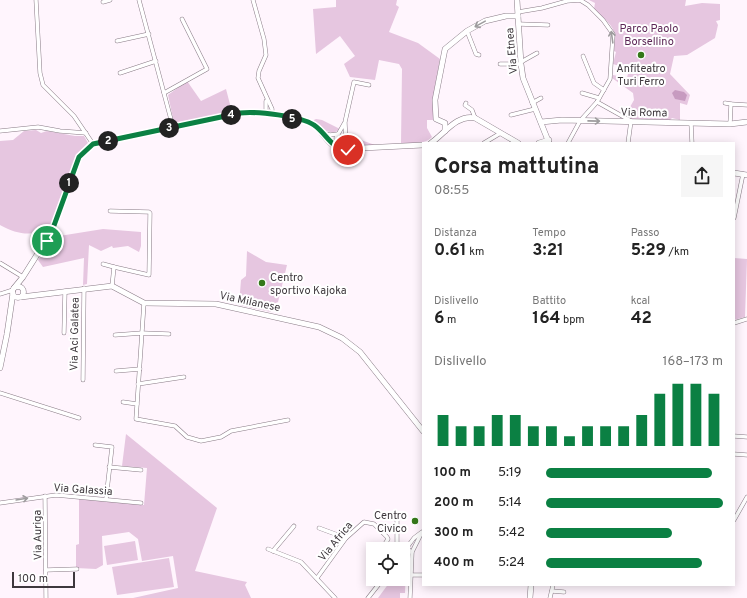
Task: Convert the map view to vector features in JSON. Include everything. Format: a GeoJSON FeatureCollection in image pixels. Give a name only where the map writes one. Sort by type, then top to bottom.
{"type":"FeatureCollection","features":[{"type":"Feature","properties":{"kind":"main road","name":"Via Etnea"},"geometry":{"type":"LineString","coordinates":[[517,0],[520,63],[523,78],[549,142]]}},
{"type":"Feature","properties":{"kind":"main road"},"geometry":{"type":"LineString","coordinates":[[458,121],[444,122],[436,119],[435,100],[445,49],[467,31],[494,18],[518,14]]}},
{"type":"Feature","properties":{"kind":"main road"},"geometry":{"type":"LineString","coordinates":[[0,367],[8,334],[13,290],[52,231],[79,157],[93,144],[240,113],[269,113],[313,124],[329,142],[339,149],[422,145]]}},
{"type":"Feature","properties":{"kind":"main road"},"geometry":{"type":"LineString","coordinates":[[432,142],[458,121],[467,117],[475,118],[499,134],[516,142]]}},
{"type":"Feature","properties":{"kind":"main road","name":"Via Roma"},"geometry":{"type":"LineString","coordinates":[[541,122],[625,119],[631,121],[730,124],[747,121]]}},
{"type":"Feature","properties":{"kind":"main road"},"geometry":{"type":"LineString","coordinates":[[444,122],[446,125],[445,131]]}},
{"type":"Feature","properties":{"kind":"main road"},"geometry":{"type":"LineString","coordinates":[[735,173],[745,175]]}},
{"type":"Feature","properties":{"kind":"main road"},"geometry":{"type":"LineString","coordinates":[[11,311],[23,290],[23,277]]}},
{"type":"Feature","properties":{"kind":"main road"},"geometry":{"type":"LineString","coordinates":[[13,290],[15,296],[20,297],[65,290],[112,286]]}},
{"type":"Feature","properties":{"kind":"main road","name":"Via Milanese"},"geometry":{"type":"LineString","coordinates":[[112,286],[144,303],[216,304],[304,322],[331,332],[360,352],[422,430]]}},
{"type":"Feature","properties":{"kind":"main road"},"geometry":{"type":"LineString","coordinates":[[13,290],[18,287],[32,295]]}},
{"type":"Feature","properties":{"kind":"main road"},"geometry":{"type":"LineString","coordinates":[[0,333],[8,334]]}},
{"type":"Feature","properties":{"kind":"main road"},"geometry":{"type":"LineString","coordinates":[[530,598],[531,586]]}},
{"type":"Feature","properties":{"kind":"street"},"geometry":{"type":"LineString","coordinates":[[36,0],[40,73],[43,85],[74,116],[93,144]]}},
{"type":"Feature","properties":{"kind":"street"},"geometry":{"type":"LineString","coordinates":[[103,2],[110,0]]}},
{"type":"Feature","properties":{"kind":"street"},"geometry":{"type":"LineString","coordinates":[[139,0],[173,127]]}},
{"type":"Feature","properties":{"kind":"street"},"geometry":{"type":"LineString","coordinates":[[253,0],[265,44],[265,59],[258,75],[269,113]]}},
{"type":"Feature","properties":{"kind":"street"},"geometry":{"type":"LineString","coordinates":[[518,14],[567,1],[580,0],[588,5],[609,26],[613,34],[610,76],[597,102],[580,121],[569,142]]}},
{"type":"Feature","properties":{"kind":"street"},"geometry":{"type":"LineString","coordinates":[[164,93],[208,69],[182,19]]}},
{"type":"Feature","properties":{"kind":"street"},"geometry":{"type":"LineString","coordinates":[[519,24],[548,25]]}},
{"type":"Feature","properties":{"kind":"street"},"geometry":{"type":"LineString","coordinates":[[467,31],[471,45],[476,54],[479,55]]}},
{"type":"Feature","properties":{"kind":"street"},"geometry":{"type":"LineString","coordinates":[[117,41],[149,34]]}},
{"type":"Feature","properties":{"kind":"street"},"geometry":{"type":"LineString","coordinates":[[500,64],[520,63],[537,52]]}},
{"type":"Feature","properties":{"kind":"street"},"geometry":{"type":"LineString","coordinates":[[583,56],[594,84],[604,90]]}},
{"type":"Feature","properties":{"kind":"street"},"geometry":{"type":"LineString","coordinates":[[120,73],[156,61]]}},
{"type":"Feature","properties":{"kind":"street"},"geometry":{"type":"LineString","coordinates":[[345,122],[336,140],[339,149],[344,144],[345,122],[354,82],[369,85]]}},
{"type":"Feature","properties":{"kind":"street"},"geometry":{"type":"LineString","coordinates":[[582,93],[599,98]]}},
{"type":"Feature","properties":{"kind":"street"},"geometry":{"type":"LineString","coordinates":[[532,103],[541,98]]}},
{"type":"Feature","properties":{"kind":"street"},"geometry":{"type":"LineString","coordinates":[[597,102],[625,119]]}},
{"type":"Feature","properties":{"kind":"street"},"geometry":{"type":"LineString","coordinates":[[466,103],[465,105],[472,110],[475,118]]}},
{"type":"Feature","properties":{"kind":"street"},"geometry":{"type":"LineString","coordinates":[[724,103],[747,105]]}},
{"type":"Feature","properties":{"kind":"street"},"geometry":{"type":"LineString","coordinates":[[730,124],[731,104]]}},
{"type":"Feature","properties":{"kind":"street"},"geometry":{"type":"LineString","coordinates":[[511,115],[535,109]]}},
{"type":"Feature","properties":{"kind":"street"},"geometry":{"type":"LineString","coordinates":[[628,142],[631,121]]}},
{"type":"Feature","properties":{"kind":"street"},"geometry":{"type":"LineString","coordinates":[[691,123],[692,142]]}},
{"type":"Feature","properties":{"kind":"street"},"geometry":{"type":"LineString","coordinates":[[0,131],[38,127],[86,133]]}},
{"type":"Feature","properties":{"kind":"street"},"geometry":{"type":"LineString","coordinates":[[322,133],[330,135],[339,134]]}},
{"type":"Feature","properties":{"kind":"street"},"geometry":{"type":"LineString","coordinates":[[486,142],[499,134]]}},
{"type":"Feature","properties":{"kind":"street"},"geometry":{"type":"LineString","coordinates":[[345,136],[350,144],[364,149]]}},
{"type":"Feature","properties":{"kind":"street"},"geometry":{"type":"LineString","coordinates":[[735,214],[745,175]]}},
{"type":"Feature","properties":{"kind":"street"},"geometry":{"type":"LineString","coordinates":[[103,264],[149,275],[150,213],[127,210],[110,211]]}},
{"type":"Feature","properties":{"kind":"street"},"geometry":{"type":"LineString","coordinates":[[0,263],[23,277]]}},
{"type":"Feature","properties":{"kind":"street"},"geometry":{"type":"LineString","coordinates":[[112,286],[114,267]]}},
{"type":"Feature","properties":{"kind":"street","name":"Via Aci Galatea"},"geometry":{"type":"LineString","coordinates":[[82,380],[84,288]]}},
{"type":"Feature","properties":{"kind":"street"},"geometry":{"type":"LineString","coordinates":[[0,294],[13,290]]}},
{"type":"Feature","properties":{"kind":"street"},"geometry":{"type":"LineString","coordinates":[[64,333],[65,290]]}},
{"type":"Feature","properties":{"kind":"street"},"geometry":{"type":"LineString","coordinates":[[144,303],[136,419],[175,426],[187,438],[197,441],[221,437],[231,431],[288,420]]}},
{"type":"Feature","properties":{"kind":"street"},"geometry":{"type":"LineString","coordinates":[[735,322],[747,319]]}},
{"type":"Feature","properties":{"kind":"street"},"geometry":{"type":"LineString","coordinates":[[115,335],[142,333],[169,334]]}},
{"type":"Feature","properties":{"kind":"street"},"geometry":{"type":"LineString","coordinates":[[116,371],[140,369]]}},
{"type":"Feature","properties":{"kind":"street"},"geometry":{"type":"LineString","coordinates":[[138,384],[184,376]]}},
{"type":"Feature","properties":{"kind":"street"},"geometry":{"type":"LineString","coordinates":[[0,394],[79,418]]}},
{"type":"Feature","properties":{"kind":"street"},"geometry":{"type":"LineString","coordinates":[[123,402],[137,404]]}},
{"type":"Feature","properties":{"kind":"street"},"geometry":{"type":"LineString","coordinates":[[735,436],[747,437]]}},
{"type":"Feature","properties":{"kind":"street"},"geometry":{"type":"LineString","coordinates":[[95,445],[112,447],[106,499]]}},
{"type":"Feature","properties":{"kind":"street"},"geometry":{"type":"LineString","coordinates":[[735,454],[747,455]]}},
{"type":"Feature","properties":{"kind":"street"},"geometry":{"type":"LineString","coordinates":[[109,467],[141,470]]}},
{"type":"Feature","properties":{"kind":"street","name":"Via Galassia"},"geometry":{"type":"LineString","coordinates":[[0,503],[56,495],[141,503]]}},
{"type":"Feature","properties":{"kind":"street","name":"Via Auriga"},"geometry":{"type":"LineString","coordinates":[[44,496],[46,598]]}},
{"type":"Feature","properties":{"kind":"street"},"geometry":{"type":"LineString","coordinates":[[735,518],[747,497]]}},
{"type":"Feature","properties":{"kind":"street"},"geometry":{"type":"LineString","coordinates":[[397,516],[397,542]]}},
{"type":"Feature","properties":{"kind":"street","name":"Via Africa"},"geometry":{"type":"LineString","coordinates":[[317,578],[346,538],[361,524],[367,522],[376,525],[387,537],[388,539],[386,542]]}},
{"type":"Feature","properties":{"kind":"street"},"geometry":{"type":"LineString","coordinates":[[273,551],[294,526]]}},
{"type":"Feature","properties":{"kind":"street"},"geometry":{"type":"LineString","coordinates":[[319,528],[346,538]]}},
{"type":"Feature","properties":{"kind":"street"},"geometry":{"type":"LineString","coordinates":[[410,543],[422,532],[414,546],[410,574],[422,575]]}},
{"type":"Feature","properties":{"kind":"street"},"geometry":{"type":"LineString","coordinates":[[268,549],[301,562],[335,598]]}},
{"type":"Feature","properties":{"kind":"street"},"geometry":{"type":"LineString","coordinates":[[46,570],[78,569]]}},
{"type":"Feature","properties":{"kind":"street"},"geometry":{"type":"LineString","coordinates":[[368,598],[377,586]]}},
{"type":"Feature","properties":{"kind":"street"},"geometry":{"type":"LineString","coordinates":[[410,586],[410,598]]}},
{"type":"Feature","properties":{"kind":"street"},"geometry":{"type":"LineString","coordinates":[[550,598],[553,586]]}},
{"type":"Feature","properties":{"kind":"street"},"geometry":{"type":"LineString","coordinates":[[552,591],[564,592]]}},
{"type":"Feature","properties":{"kind":"green space"},"geometry":{"type":"Polygon","coordinates":[[[336,0],[397,0],[396,5],[399,7],[389,32],[418,43],[440,59],[433,98],[433,120],[427,120],[427,128],[432,137],[429,140],[418,143],[401,143],[402,69],[399,64],[379,60],[375,80],[350,77],[344,64],[355,56],[340,36],[316,54],[313,9],[336,7],[336,0]]]}},
{"type":"Feature","properties":{"kind":"green space","name":"Parco Paolo Borsellino"},"geometry":{"type":"Polygon","coordinates":[[[589,0],[686,0],[685,6],[702,3],[720,4],[720,20],[716,21],[718,25],[715,38],[687,55],[674,56],[670,74],[690,95],[687,105],[680,103],[680,120],[672,118],[670,120],[633,120],[626,114],[634,100],[633,93],[612,78],[613,75],[627,78],[629,69],[613,64],[616,52],[614,51],[615,36],[612,27],[594,9],[595,3],[589,0]]]}},
{"type":"Feature","properties":{"kind":"green space"},"geometry":{"type":"Polygon","coordinates":[[[187,81],[201,101],[226,89],[232,112],[174,123],[168,95],[187,81]]]}},
{"type":"Feature","properties":{"kind":"green space"},"geometry":{"type":"Polygon","coordinates":[[[316,119],[322,120],[340,129],[334,133],[325,131],[312,121],[316,119]]]}},
{"type":"Feature","properties":{"kind":"green space"},"geometry":{"type":"Polygon","coordinates":[[[36,130],[41,133],[47,131],[75,136],[84,136],[88,143],[77,154],[50,229],[37,233],[19,233],[0,225],[0,141],[13,140],[24,131],[36,130]]]}},
{"type":"Feature","properties":{"kind":"green space"},"geometry":{"type":"Polygon","coordinates":[[[347,135],[375,145],[355,144],[347,135]]]}},
{"type":"Feature","properties":{"kind":"green space"},"geometry":{"type":"Polygon","coordinates":[[[103,229],[141,232],[141,246],[139,252],[128,246],[113,248],[112,246],[101,251],[89,245],[87,284],[83,285],[84,258],[43,267],[38,260],[53,237],[103,229]]]}},
{"type":"Feature","properties":{"kind":"green space","name":"Centro sportivo Kajoka"},"geometry":{"type":"Polygon","coordinates":[[[247,251],[266,262],[287,265],[278,302],[273,304],[271,312],[239,305],[241,280],[246,276],[247,251]]]}},
{"type":"Feature","properties":{"kind":"green space"},"geometry":{"type":"Polygon","coordinates":[[[735,258],[747,259],[745,317],[735,320],[735,258]]]}},
{"type":"Feature","properties":{"kind":"green space"},"geometry":{"type":"Polygon","coordinates":[[[126,434],[217,508],[195,571],[247,582],[245,585],[251,598],[133,598],[178,588],[173,556],[142,561],[138,539],[129,532],[102,536],[103,565],[96,569],[76,568],[76,545],[79,544],[79,499],[144,505],[147,468],[122,466],[126,434]]]}},
{"type":"Feature","properties":{"kind":"green space"},"geometry":{"type":"Polygon","coordinates":[[[135,541],[138,560],[107,565],[104,546],[135,541]]]}},
{"type":"Feature","properties":{"kind":"green space"},"geometry":{"type":"Polygon","coordinates":[[[169,558],[174,587],[117,595],[112,567],[169,558]]]}},
{"type":"Feature","properties":{"kind":"green space"},"geometry":{"type":"Polygon","coordinates":[[[387,586],[405,586],[405,593],[400,593],[400,598],[378,598],[387,586]]]}},
{"type":"Feature","properties":{"kind":"shaded area"},"geometry":{"type":"Polygon","coordinates":[[[675,90],[684,92],[687,95],[685,101],[675,99],[672,93],[675,90]]]}},
{"type":"Feature","properties":{"kind":"place","name":"Anfiteatro Turi Ferro"},"geometry":{"type":"Point","coordinates":[641,55]}},
{"type":"Feature","properties":{"kind":"place","name":"Centro sportivo Kajoka"},"geometry":{"type":"Point","coordinates":[262,283]}},
{"type":"Feature","properties":{"kind":"place","name":"Centro Civico"},"geometry":{"type":"Point","coordinates":[415,521]}},
{"type":"Feature","properties":{"kind":"route"},"geometry":{"type":"LineString","coordinates":[[47,241],[79,157],[93,144],[240,113],[258,111],[313,124],[335,147],[348,150]]}}]}
